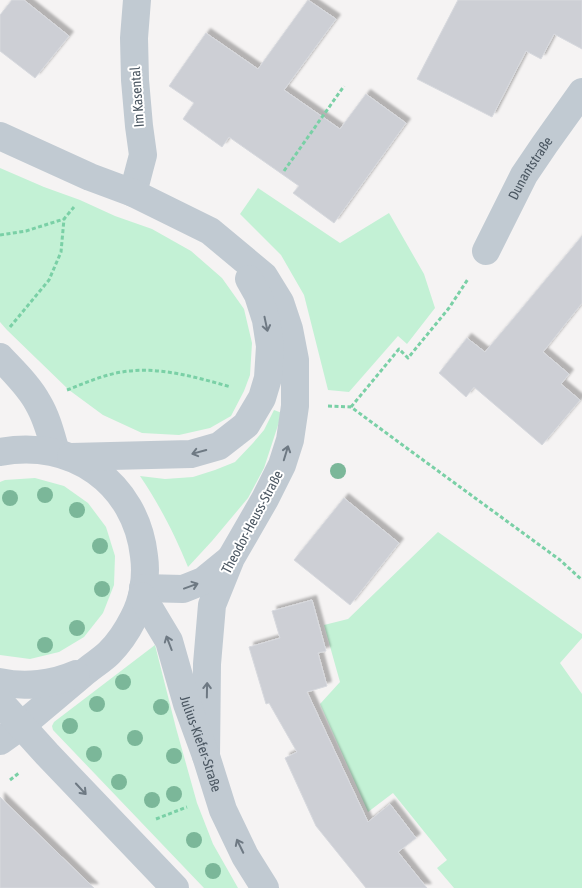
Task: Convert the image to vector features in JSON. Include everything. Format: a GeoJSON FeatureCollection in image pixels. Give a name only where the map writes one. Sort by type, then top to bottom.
{"type":"FeatureCollection","features":[{"type":"Feature","properties":{"kind":"street","name":"Im Kasental"},"geometry":{"type":"LineString","coordinates":[[133,193],[143,155],[138,126],[135,80],[134,38],[138,0]]}},
{"type":"Feature","properties":{"kind":"street","name":"Dunantstraße"},"geometry":{"type":"LineString","coordinates":[[486,251],[524,175],[582,92]]}},
{"type":"Feature","properties":{"kind":"street","name":"Theodor-Heuss-Straße"},"geometry":{"type":"LineString","coordinates":[[0,136],[90,177],[133,193],[210,231],[264,276],[280,302],[289,330],[295,360],[295,406],[290,440],[282,465],[231,558],[212,604],[207,664],[206,756]]}},
{"type":"Feature","properties":{"kind":"street","name":"Theodor-Heuss-Straße"},"geometry":{"type":"LineString","coordinates":[[63,454],[191,454],[219,446],[246,425],[262,398],[268,378],[270,346],[266,320],[258,295],[232,248]]}},
{"type":"Feature","properties":{"kind":"street"},"geometry":{"type":"LineString","coordinates":[[0,357],[38,401],[63,454]]}},
{"type":"Feature","properties":{"kind":"street"},"geometry":{"type":"LineString","coordinates":[[0,452],[28,449],[63,454],[96,470],[117,489],[132,513],[142,540],[146,568],[135,617],[123,636],[108,654],[10,733]]}},
{"type":"Feature","properties":{"kind":"street"},"geometry":{"type":"LineString","coordinates":[[142,592],[183,589],[204,581],[231,558]]}},
{"type":"Feature","properties":{"kind":"street","name":"Julius-Kiefer-Straße"},"geometry":{"type":"LineString","coordinates":[[142,592],[169,641],[187,704],[223,810],[245,856],[265,888]]}},
{"type":"Feature","properties":{"kind":"street"},"geometry":{"type":"LineString","coordinates":[[0,682],[33,685],[63,680],[91,667]]}},
{"type":"Feature","properties":{"kind":"street"},"geometry":{"type":"LineString","coordinates":[[0,702],[10,733],[175,888]]}},
{"type":"Feature","properties":{"kind":"path"},"geometry":{"type":"LineString","coordinates":[[284,171],[344,86]]}},
{"type":"Feature","properties":{"kind":"path"},"geometry":{"type":"LineString","coordinates":[[0,235],[26,231],[64,219],[74,207]]}},
{"type":"Feature","properties":{"kind":"path"},"geometry":{"type":"LineString","coordinates":[[7,330],[49,280],[60,252],[64,219]]}},
{"type":"Feature","properties":{"kind":"path"},"geometry":{"type":"LineString","coordinates":[[351,407],[398,349],[408,358],[449,308]]}},
{"type":"Feature","properties":{"kind":"path"},"geometry":{"type":"LineString","coordinates":[[69,390],[100,377],[122,372],[154,371],[185,374],[235,389]]}},
{"type":"Feature","properties":{"kind":"path"},"geometry":{"type":"LineString","coordinates":[[320,405],[351,407],[554,555],[582,580]]}},
{"type":"Feature","properties":{"kind":"path"},"geometry":{"type":"LineString","coordinates":[[154,820],[195,804]]}},
{"type":"Feature","properties":{"kind":"green space"},"geometry":{"type":"Polygon","coordinates":[[[0,168],[115,216],[152,229],[191,251],[222,278],[244,309],[252,343],[250,375],[231,416],[210,428],[179,435],[142,433],[103,415],[69,390],[7,330],[0,322],[0,168]]]}},
{"type":"Feature","properties":{"kind":"green space"},"geometry":{"type":"Polygon","coordinates":[[[258,188],[340,243],[389,213],[424,274],[435,308],[407,344],[398,336],[349,392],[328,390],[304,295],[281,255],[240,214],[258,188]]]}},
{"type":"Feature","properties":{"kind":"green space"},"geometry":{"type":"Polygon","coordinates":[[[274,410],[282,413],[264,468],[248,498],[188,567],[166,520],[140,476],[165,479],[193,477],[235,462],[264,430],[274,410]]]}},
{"type":"Feature","properties":{"kind":"green space"},"geometry":{"type":"Polygon","coordinates":[[[35,478],[64,486],[88,503],[106,527],[115,556],[114,585],[103,613],[84,637],[59,652],[30,659],[0,655],[0,482],[35,478]]]}},
{"type":"Feature","properties":{"kind":"green space"},"geometry":{"type":"Polygon","coordinates":[[[438,532],[582,634],[582,638],[560,663],[582,694],[582,888],[454,888],[437,868],[447,860],[393,793],[368,812],[320,704],[340,682],[324,625],[348,619],[438,532]]]}},
{"type":"Feature","properties":{"kind":"green space"},"geometry":{"type":"Polygon","coordinates":[[[155,645],[197,803],[213,844],[238,888],[204,888],[53,730],[54,722],[155,645]]]}},
{"type":"Feature","properties":{"kind":"building"},"geometry":{"type":"Polygon","coordinates":[[[12,0],[24,0],[69,36],[35,78],[0,51],[0,15],[12,0]]]}},
{"type":"Feature","properties":{"kind":"building"},"geometry":{"type":"Polygon","coordinates":[[[308,0],[336,19],[284,90],[340,129],[366,94],[406,123],[334,223],[293,193],[299,186],[229,137],[222,147],[183,119],[194,103],[169,86],[206,33],[258,69],[308,0]]]}},
{"type":"Feature","properties":{"kind":"building"},"geometry":{"type":"Polygon","coordinates":[[[458,0],[582,0],[582,49],[554,34],[541,59],[526,51],[492,117],[417,79],[458,0]]]}},
{"type":"Feature","properties":{"kind":"building"},"geometry":{"type":"Polygon","coordinates":[[[582,236],[582,303],[543,352],[569,374],[561,384],[580,400],[542,445],[474,387],[466,397],[439,373],[467,338],[485,352],[582,236]]]}},
{"type":"Feature","properties":{"kind":"building"},"geometry":{"type":"Polygon","coordinates":[[[344,498],[399,543],[350,605],[294,560],[344,498]]]}},
{"type":"Feature","properties":{"kind":"building"},"geometry":{"type":"Polygon","coordinates":[[[312,600],[326,651],[318,653],[327,686],[307,692],[368,822],[390,804],[416,838],[398,852],[427,888],[366,888],[316,826],[285,758],[297,752],[269,703],[266,704],[249,647],[280,638],[272,611],[312,600]]]}},
{"type":"Feature","properties":{"kind":"building"},"geometry":{"type":"Polygon","coordinates":[[[0,797],[62,857],[94,888],[0,888],[0,797]]]}}]}
